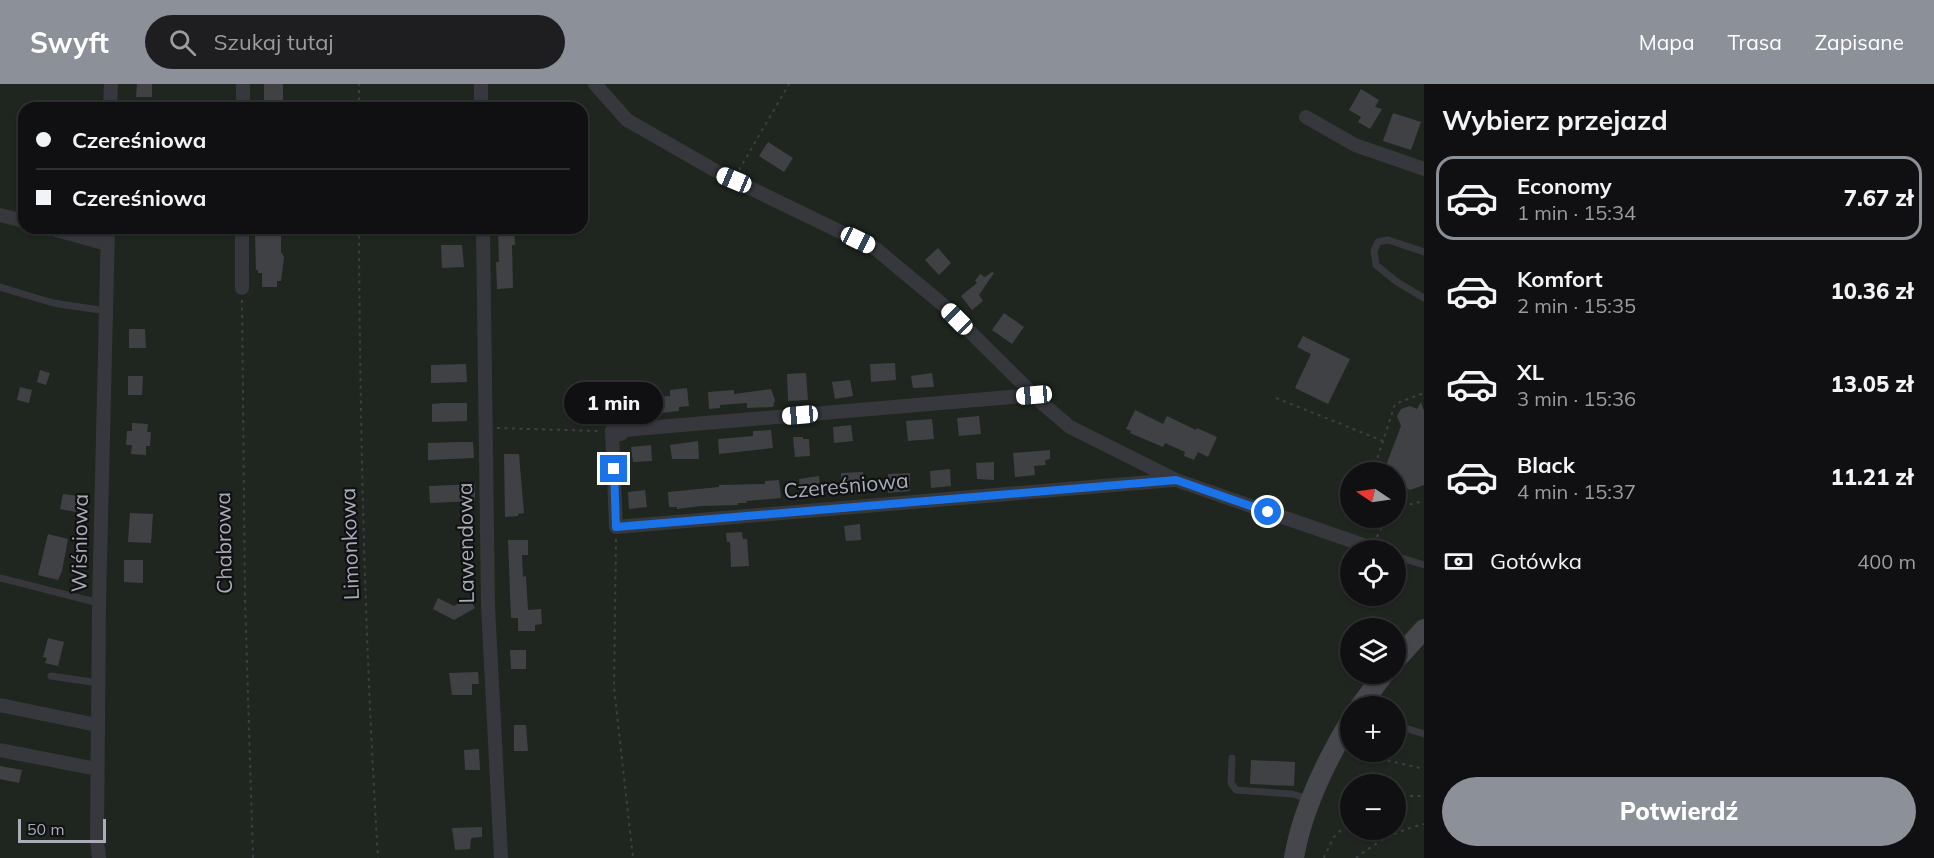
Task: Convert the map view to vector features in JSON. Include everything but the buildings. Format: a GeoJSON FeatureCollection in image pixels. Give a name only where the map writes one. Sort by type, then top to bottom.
{"type":"FeatureCollection","features":[{"type":"Feature","properties":{"kind":"street"},"geometry":{"type":"LineString","coordinates":[[110,102],[111,84]]}},
{"type":"Feature","properties":{"kind":"street"},"geometry":{"type":"LineString","coordinates":[[243,84],[243,102]]}},
{"type":"Feature","properties":{"kind":"street"},"geometry":{"type":"LineString","coordinates":[[481,84],[481,102]]}},
{"type":"Feature","properties":{"kind":"street","name":"Czereśniowa"},"geometry":{"type":"LineString","coordinates":[[594,84],[627,120],[734,180],[876,249],[942,304],[1034,395],[1070,427],[1176,480],[1349,540]]}},
{"type":"Feature","properties":{"kind":"street"},"geometry":{"type":"LineString","coordinates":[[1306,117],[1355,145],[1424,169]]}},
{"type":"Feature","properties":{"kind":"street"},"geometry":{"type":"LineString","coordinates":[[0,215],[18,220]]}},
{"type":"Feature","properties":{"kind":"street"},"geometry":{"type":"LineString","coordinates":[[71,234],[107,244]]}},
{"type":"Feature","properties":{"kind":"street","name":"Wiśniowa"},"geometry":{"type":"LineString","coordinates":[[99,858],[96,839],[97,725],[108,234]]}},
{"type":"Feature","properties":{"kind":"street"},"geometry":{"type":"LineString","coordinates":[[242,234],[242,288]]}},
{"type":"Feature","properties":{"kind":"street","name":"Lawendowa"},"geometry":{"type":"LineString","coordinates":[[483,234],[488,606],[501,858]]}},
{"type":"Feature","properties":{"kind":"street"},"geometry":{"type":"LineString","coordinates":[[616,527],[616,433],[1034,395]]}},
{"type":"Feature","properties":{"kind":"street","name":"Czereśniowa"},"geometry":{"type":"LineString","coordinates":[[616,527],[1176,480]]}},
{"type":"Feature","properties":{"kind":"street"},"geometry":{"type":"LineString","coordinates":[[1406,651],[1418,640]]}},
{"type":"Feature","properties":{"kind":"street"},"geometry":{"type":"LineString","coordinates":[[0,705],[97,725]]}},
{"type":"Feature","properties":{"kind":"street"},"geometry":{"type":"LineString","coordinates":[[1294,858],[1302,824],[1311,800],[1328,759],[1340,738]]}},
{"type":"Feature","properties":{"kind":"street"},"geometry":{"type":"LineString","coordinates":[[0,750],[97,769]]}},
{"type":"Feature","properties":{"kind":"lane"},"geometry":{"type":"LineString","coordinates":[[1424,252],[1388,240],[1378,242],[1374,251],[1376,265],[1397,282],[1424,298]]}},
{"type":"Feature","properties":{"kind":"lane"},"geometry":{"type":"LineString","coordinates":[[0,287],[53,303],[106,311]]}},
{"type":"Feature","properties":{"kind":"lane"},"geometry":{"type":"LineString","coordinates":[[1406,559],[1424,565]]}},
{"type":"Feature","properties":{"kind":"lane"},"geometry":{"type":"LineString","coordinates":[[0,578],[99,603]]}},
{"type":"Feature","properties":{"kind":"lane"},"geometry":{"type":"LineString","coordinates":[[51,676],[98,683]]}},
{"type":"Feature","properties":{"kind":"lane"},"geometry":{"type":"LineString","coordinates":[[1406,728],[1424,734]]}},
{"type":"Feature","properties":{"kind":"lane"},"geometry":{"type":"LineString","coordinates":[[1232,758],[1231,783],[1236,790],[1292,794],[1311,800]]}},
{"type":"Feature","properties":{"kind":"path"},"geometry":{"type":"LineString","coordinates":[[359,84],[359,102]]}},
{"type":"Feature","properties":{"kind":"path"},"geometry":{"type":"LineString","coordinates":[[734,180],[789,84]]}},
{"type":"Feature","properties":{"kind":"path","name":"Limonkowa"},"geometry":{"type":"LineString","coordinates":[[359,234],[369,694],[378,858]]}},
{"type":"Feature","properties":{"kind":"path","name":"Chabrowa"},"geometry":{"type":"LineString","coordinates":[[242,288],[245,598],[253,858]]}},
{"type":"Feature","properties":{"kind":"path"},"geometry":{"type":"LineString","coordinates":[[1376,462],[1395,404],[1424,393]]}},
{"type":"Feature","properties":{"kind":"path"},"geometry":{"type":"LineString","coordinates":[[1276,398],[1383,441]]}},
{"type":"Feature","properties":{"kind":"path"},"geometry":{"type":"LineString","coordinates":[[485,428],[616,433]]}},
{"type":"Feature","properties":{"kind":"path"},"geometry":{"type":"LineString","coordinates":[[1406,505],[1424,501]]}},
{"type":"Feature","properties":{"kind":"path"},"geometry":{"type":"LineString","coordinates":[[616,527],[614,687],[633,858]]}},
{"type":"Feature","properties":{"kind":"path"},"geometry":{"type":"LineString","coordinates":[[1394,762],[1424,769]]}},
{"type":"Feature","properties":{"kind":"path"},"geometry":{"type":"LineString","coordinates":[[1406,796],[1424,796]]}},
{"type":"Feature","properties":{"kind":"path"},"geometry":{"type":"LineString","coordinates":[[1356,858],[1389,837],[1424,824]]}},
{"type":"Feature","properties":{"kind":"path"},"geometry":{"type":"LineString","coordinates":[[1324,858],[1333,838],[1340,831]]}},
{"type":"Feature","properties":{"kind":"shaded area"},"geometry":{"type":"Polygon","coordinates":[[[0,84],[1424,84],[1424,858],[0,858],[0,84]]]}},
{"type":"Feature","properties":{"kind":"route"},"geometry":{"type":"LineString","coordinates":[[614,469],[616,527],[1176,480],[1268,512]]}}]}
